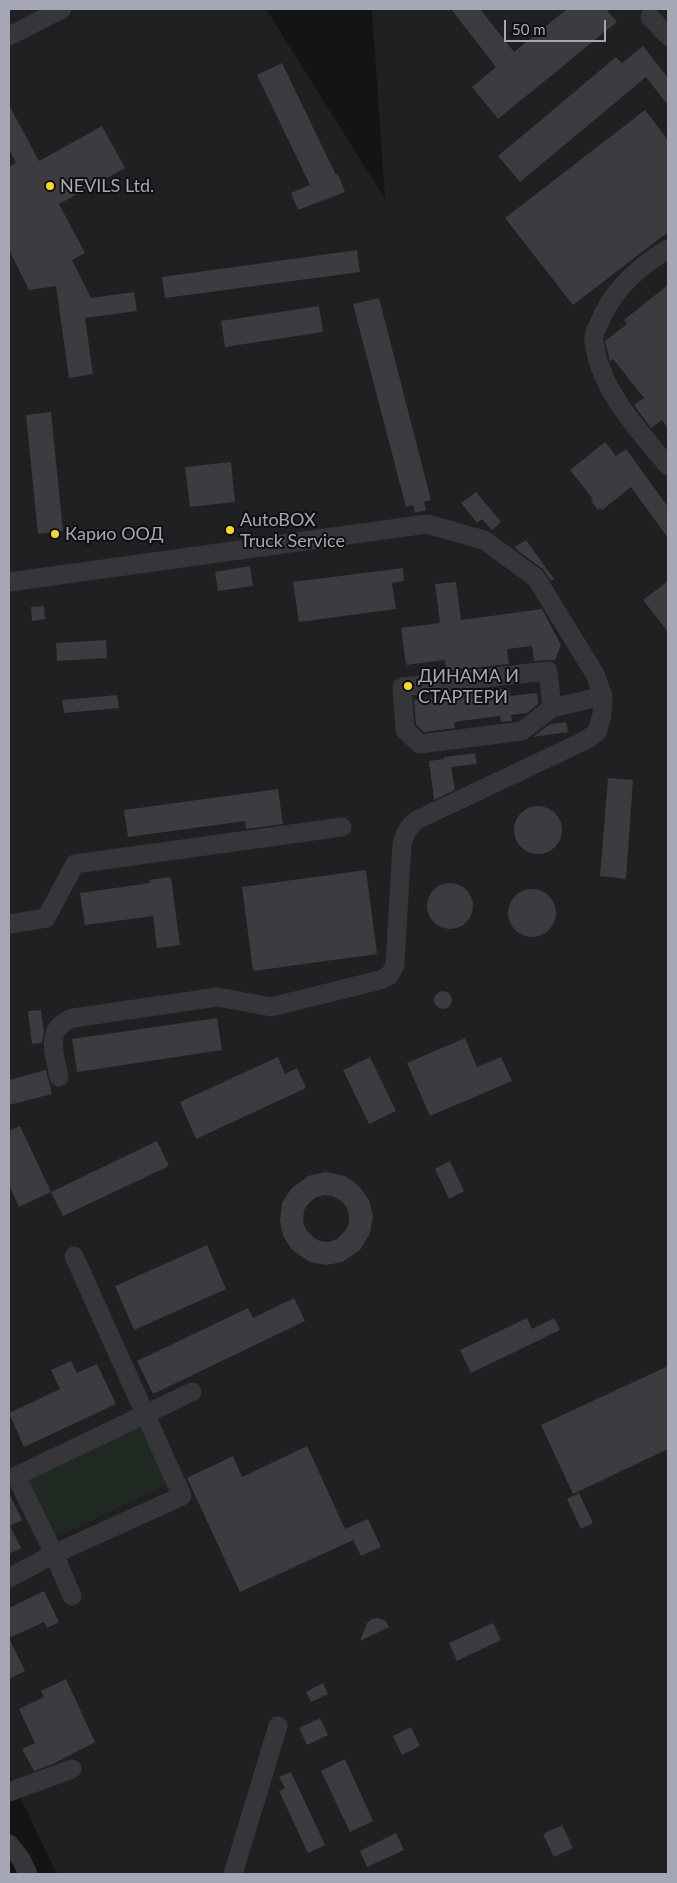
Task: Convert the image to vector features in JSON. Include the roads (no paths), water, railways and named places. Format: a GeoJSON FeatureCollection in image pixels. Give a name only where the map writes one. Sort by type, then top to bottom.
{"type":"FeatureCollection","features":[{"type":"Feature","properties":{"kind":"street"},"geometry":{"type":"LineString","coordinates":[[9,36],[62,9]]}},
{"type":"Feature","properties":{"kind":"street"},"geometry":{"type":"LineString","coordinates":[[650,17],[668,36]]}},
{"type":"Feature","properties":{"kind":"street"},"geometry":{"type":"LineString","coordinates":[[668,249],[650,260],[623,285],[603,312],[594,336],[598,362],[612,391],[636,426],[668,466]]}},
{"type":"Feature","properties":{"kind":"street"},"geometry":{"type":"LineString","coordinates":[[9,582],[427,524],[484,540],[536,578],[595,674],[603,696],[602,714],[597,732],[586,740],[417,820],[410,826],[404,834],[402,844],[395,964],[390,974],[380,980],[271,1007],[218,997],[73,1018],[62,1022],[56,1029],[52,1040],[59,1077]]}},
{"type":"Feature","properties":{"kind":"street"},"geometry":{"type":"LineString","coordinates":[[552,708],[548,670],[402,687],[405,730],[420,744],[522,731],[552,708],[603,696]]}},
{"type":"Feature","properties":{"kind":"street"},"geometry":{"type":"LineString","coordinates":[[9,924],[46,918],[75,864],[342,827]]}},
{"type":"Feature","properties":{"kind":"street"},"geometry":{"type":"LineString","coordinates":[[9,1578],[54,1554],[182,1496],[74,1256]]}},
{"type":"Feature","properties":{"kind":"street"},"geometry":{"type":"LineString","coordinates":[[72,1596],[16,1476],[192,1392]]}},
{"type":"Feature","properties":{"kind":"street"},"geometry":{"type":"LineString","coordinates":[[233,1874],[278,1726]]}},
{"type":"Feature","properties":{"kind":"street"},"geometry":{"type":"LineString","coordinates":[[9,1792],[72,1770]]}},
{"type":"Feature","properties":{"kind":"street"},"geometry":{"type":"LineString","coordinates":[[9,1844],[21,1859],[28,1874]]}},
{"type":"Feature","properties":{"kind":"place","name":"NEVILS Ltd."},"geometry":{"type":"Point","coordinates":[50,186]}},
{"type":"Feature","properties":{"kind":"place","name":"AutoBOX Truck Service"},"geometry":{"type":"Point","coordinates":[230,530]}},
{"type":"Feature","properties":{"kind":"place","name":"Карио ООД"},"geometry":{"type":"Point","coordinates":[55,534]}},
{"type":"Feature","properties":{"kind":"place","name":"ДИНАМА И СТАРТЕРИ"},"geometry":{"type":"Point","coordinates":[408,686]}}]}
